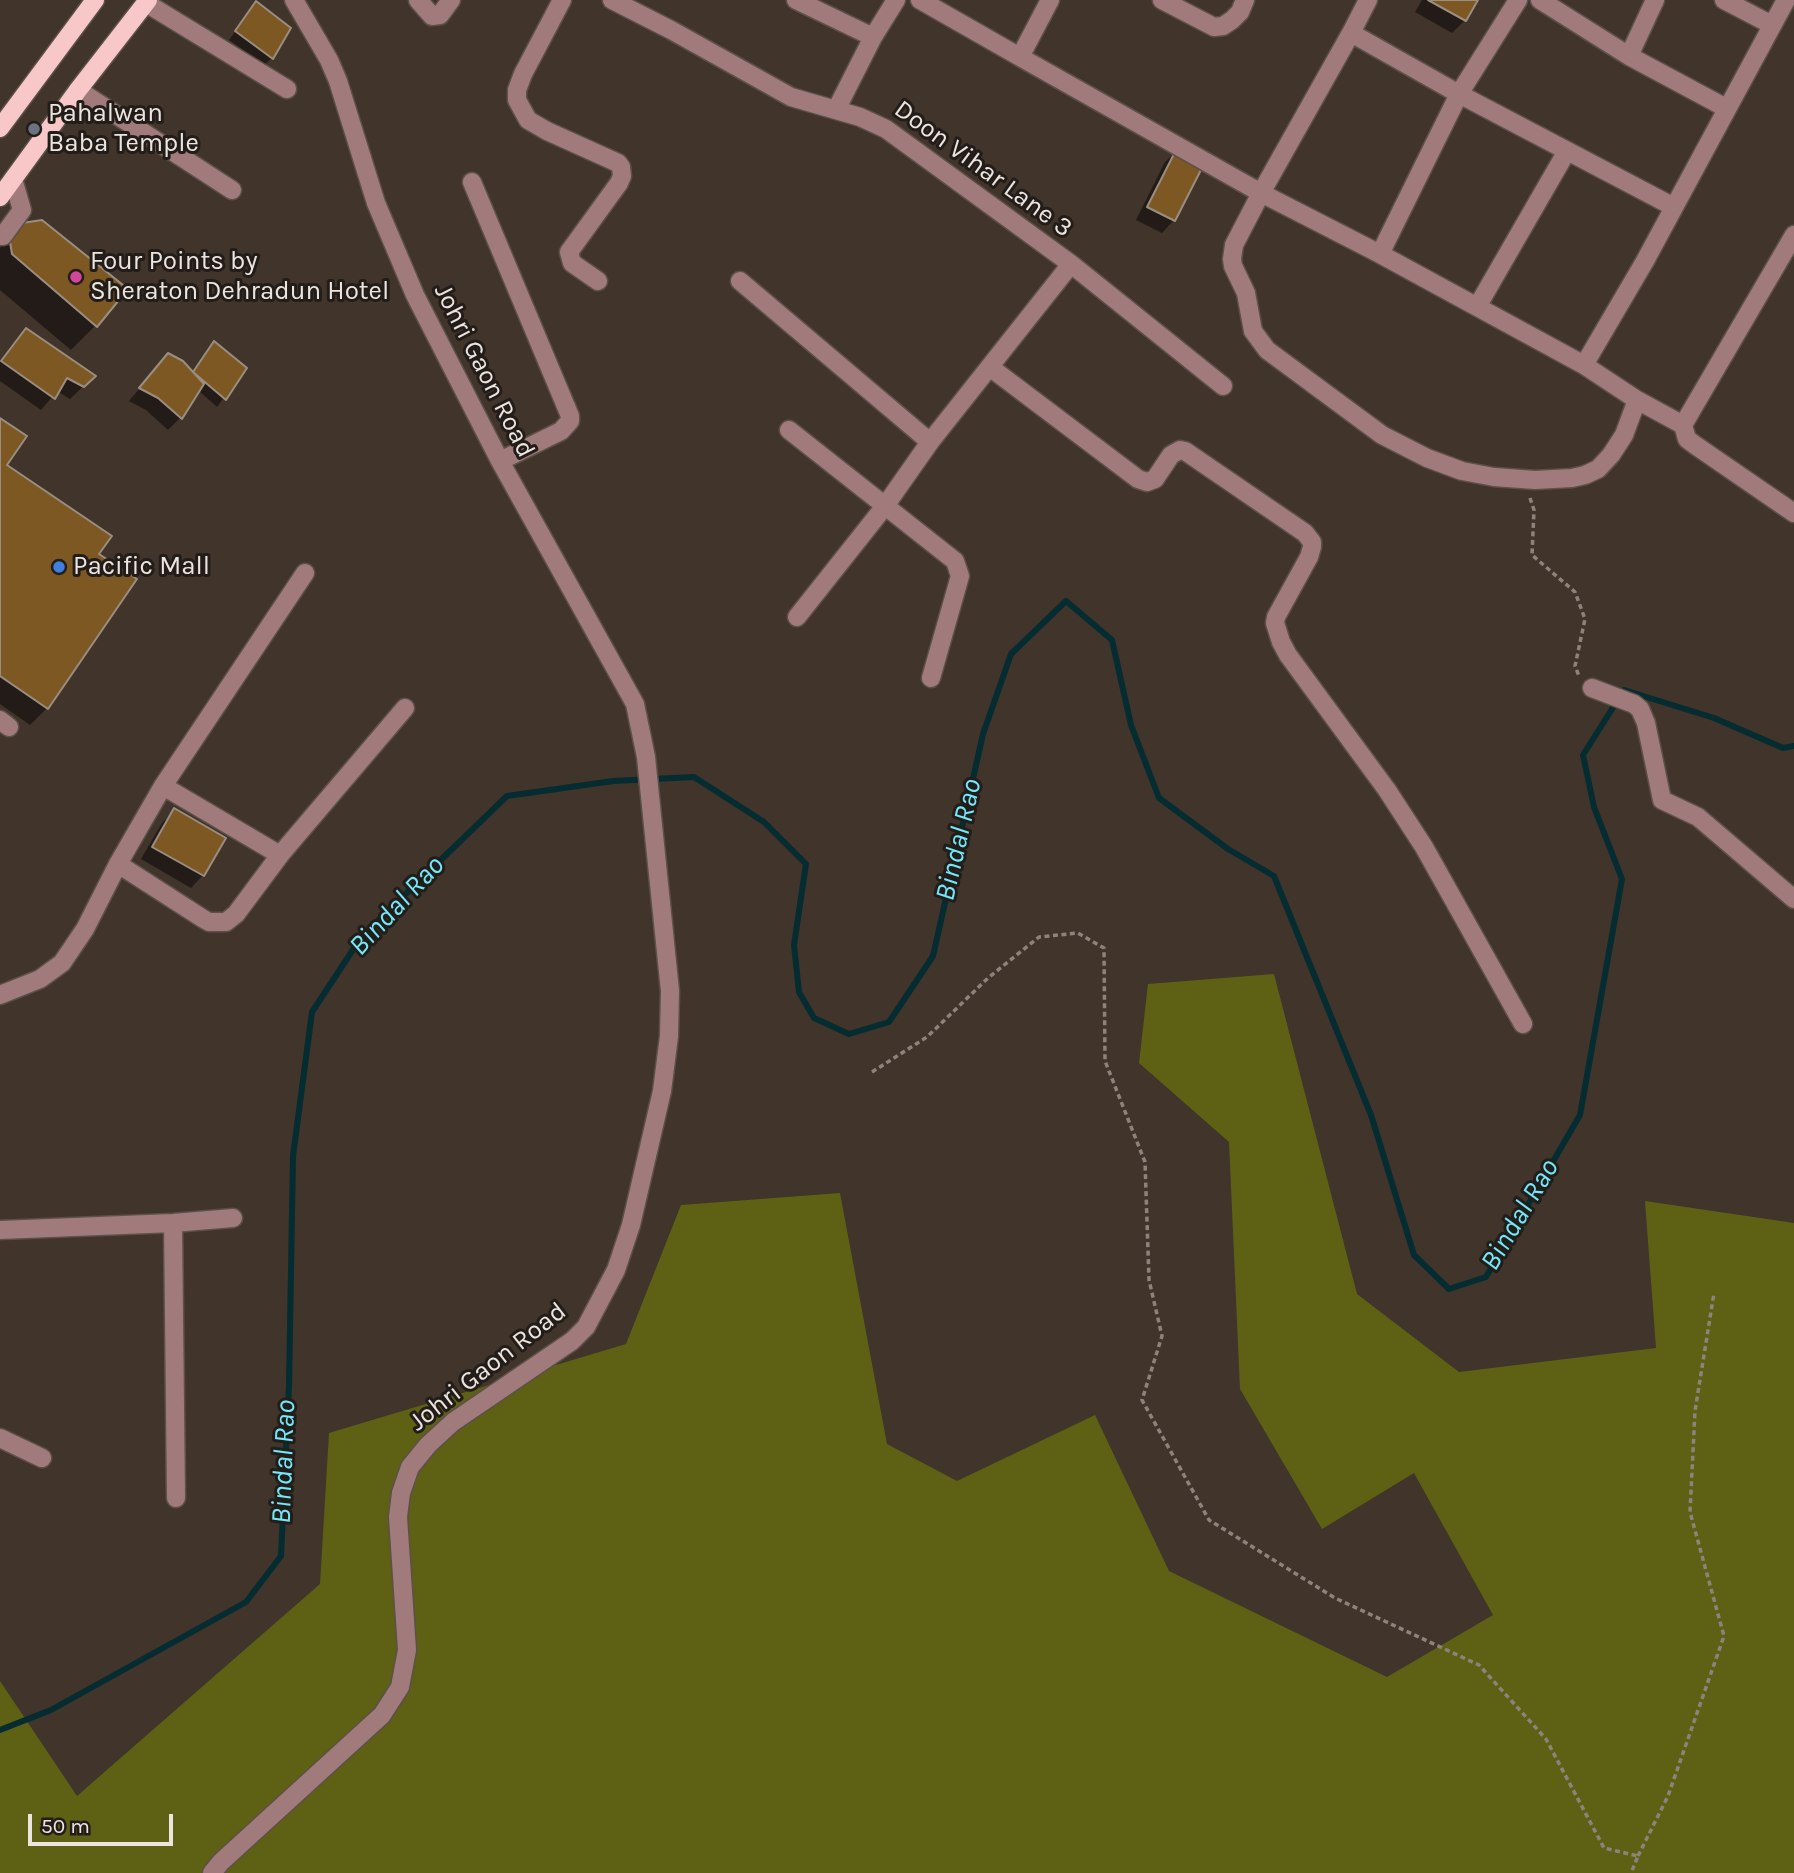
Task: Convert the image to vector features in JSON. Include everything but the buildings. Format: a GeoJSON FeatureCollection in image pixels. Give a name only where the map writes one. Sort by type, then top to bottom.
{"type":"FeatureCollection","features":[{"type":"Feature","properties":{"kind":"main road"},"geometry":{"type":"LineString","coordinates":[[0,128],[95,0]]}},
{"type":"Feature","properties":{"kind":"main road"},"geometry":{"type":"LineString","coordinates":[[0,197],[78,90],[147,2]]}},
{"type":"Feature","properties":{"kind":"street","name":"Johri Gaon Road"},"geometry":{"type":"LineString","coordinates":[[212,1873],[382,1715],[400,1687],[407,1650],[398,1517],[401,1493],[410,1467],[428,1445],[453,1422],[572,1341],[586,1326],[616,1270],[631,1225],[659,1104],[669,1035],[670,991],[646,757],[635,704],[500,461],[415,295],[376,204],[338,81],[329,60],[294,0]]}},
{"type":"Feature","properties":{"kind":"street"},"geometry":{"type":"LineString","coordinates":[[418,0],[432,16],[440,15],[452,0]]}},
{"type":"Feature","properties":{"kind":"street"},"geometry":{"type":"LineString","coordinates":[[562,0],[523,74],[517,90],[517,100],[528,120],[618,163],[621,167],[620,183],[569,252],[572,263],[598,281]]}},
{"type":"Feature","properties":{"kind":"street","name":"Doon Vihar Lane 3"},"geometry":{"type":"LineString","coordinates":[[612,0],[790,97],[860,117],[886,129],[1071,264],[1223,386]]}},
{"type":"Feature","properties":{"kind":"street"},"geometry":{"type":"LineString","coordinates":[[796,0],[873,37]]}},
{"type":"Feature","properties":{"kind":"street"},"geometry":{"type":"LineString","coordinates":[[836,110],[873,37],[896,0]]}},
{"type":"Feature","properties":{"kind":"street"},"geometry":{"type":"LineString","coordinates":[[920,0],[1261,194],[1380,254],[1584,365],[1637,400],[1683,425]]}},
{"type":"Feature","properties":{"kind":"street"},"geometry":{"type":"LineString","coordinates":[[1020,57],[1050,0]]}},
{"type":"Feature","properties":{"kind":"street"},"geometry":{"type":"LineString","coordinates":[[1162,0],[1214,27],[1223,26],[1232,20],[1245,0]]}},
{"type":"Feature","properties":{"kind":"street"},"geometry":{"type":"LineString","coordinates":[[1368,0],[1234,245],[1233,267],[1246,293],[1253,331],[1267,350],[1381,435],[1402,447],[1462,471],[1494,477],[1572,478],[1598,469],[1624,435],[1637,400]]}},
{"type":"Feature","properties":{"kind":"street"},"geometry":{"type":"LineString","coordinates":[[1380,254],[1459,94],[1518,0]]}},
{"type":"Feature","properties":{"kind":"street"},"geometry":{"type":"LineString","coordinates":[[1540,0],[1629,55],[1726,108]]}},
{"type":"Feature","properties":{"kind":"street"},"geometry":{"type":"LineString","coordinates":[[1629,55],[1655,0]]}},
{"type":"Feature","properties":{"kind":"street"},"geometry":{"type":"LineString","coordinates":[[1724,0],[1772,24]]}},
{"type":"Feature","properties":{"kind":"street"},"geometry":{"type":"LineString","coordinates":[[1584,365],[1674,207],[1786,0]]}},
{"type":"Feature","properties":{"kind":"street"},"geometry":{"type":"LineString","coordinates":[[147,2],[287,89]]}},
{"type":"Feature","properties":{"kind":"street"},"geometry":{"type":"LineString","coordinates":[[1351,33],[1459,94],[1674,207]]}},
{"type":"Feature","properties":{"kind":"street"},"geometry":{"type":"LineString","coordinates":[[78,90],[232,190]]}},
{"type":"Feature","properties":{"kind":"street"},"geometry":{"type":"LineString","coordinates":[[1477,307],[1567,151]]}},
{"type":"Feature","properties":{"kind":"street"},"geometry":{"type":"LineString","coordinates":[[0,234],[3,236],[22,210],[13,179]]}},
{"type":"Feature","properties":{"kind":"street"},"geometry":{"type":"LineString","coordinates":[[472,181],[570,416],[570,421],[561,431],[500,461]]}},
{"type":"Feature","properties":{"kind":"street"},"geometry":{"type":"LineString","coordinates":[[1794,235],[1683,425],[1686,439],[1794,513]]}},
{"type":"Feature","properties":{"kind":"street"},"geometry":{"type":"LineString","coordinates":[[797,617],[885,506],[930,442],[1071,264]]}},
{"type":"Feature","properties":{"kind":"street"},"geometry":{"type":"LineString","coordinates":[[740,281],[930,442]]}},
{"type":"Feature","properties":{"kind":"street"},"geometry":{"type":"LineString","coordinates":[[991,368],[1138,479],[1151,482],[1171,455],[1180,450],[1185,451],[1305,533],[1312,542],[1309,557],[1276,617],[1275,623],[1281,642],[1387,790],[1424,847],[1523,1024]]}},
{"type":"Feature","properties":{"kind":"street"},"geometry":{"type":"LineString","coordinates":[[789,430],[955,561],[959,569],[958,582],[931,678]]}},
{"type":"Feature","properties":{"kind":"street"},"geometry":{"type":"LineString","coordinates":[[0,995],[40,979],[62,963],[85,929],[118,864],[163,786],[305,573]]}},
{"type":"Feature","properties":{"kind":"street"},"geometry":{"type":"LineString","coordinates":[[1592,688],[1634,704],[1640,709],[1646,723],[1662,800],[1698,817],[1794,899]]}},
{"type":"Feature","properties":{"kind":"street"},"geometry":{"type":"LineString","coordinates":[[118,864],[202,918],[219,923],[226,922],[236,914],[280,855],[405,708]]}},
{"type":"Feature","properties":{"kind":"street"},"geometry":{"type":"LineString","coordinates":[[163,786],[280,855]]}},
{"type":"Feature","properties":{"kind":"street"},"geometry":{"type":"LineString","coordinates":[[0,1230],[233,1218]]}},
{"type":"Feature","properties":{"kind":"street"},"geometry":{"type":"LineString","coordinates":[[173,1223],[176,1498]]}},
{"type":"Feature","properties":{"kind":"street"},"geometry":{"type":"LineString","coordinates":[[0,1438],[42,1458]]}},
{"type":"Feature","properties":{"kind":"path"},"geometry":{"type":"LineString","coordinates":[[1524,479],[1534,510],[1532,555],[1575,592],[1586,619],[1575,666],[1579,678],[1592,688]]}},
{"type":"Feature","properties":{"kind":"path"},"geometry":{"type":"LineString","coordinates":[[872,1072],[927,1037],[988,978],[1039,937],[1078,933],[1104,948],[1105,1061],[1144,1163],[1149,1280],[1162,1336],[1142,1400],[1209,1520],[1335,1598],[1479,1665],[1546,1739],[1604,1848],[1637,1856]]}},
{"type":"Feature","properties":{"kind":"path"},"geometry":{"type":"LineString","coordinates":[[1631,1873],[1668,1796],[1724,1636],[1690,1512],[1695,1411],[1714,1293]]}},
{"type":"Feature","properties":{"kind":"shaded area"},"geometry":{"type":"Polygon","coordinates":[[[1274,974],[1357,1294],[1459,1372],[1656,1348],[1645,1201],[1794,1223],[1794,1873],[0,1873],[0,1681],[77,1796],[320,1584],[329,1433],[626,1344],[681,1205],[840,1193],[887,1444],[957,1481],[1095,1415],[1169,1571],[1387,1677],[1493,1615],[1414,1473],[1322,1529],[1240,1389],[1229,1142],[1139,1063],[1148,984],[1274,974]]]}},
{"type":"Feature","properties":{"kind":"waterway","name":"Bindal Rao"},"geometry":{"type":"LineString","coordinates":[[0,1730],[51,1710],[246,1602],[281,1556],[289,1386],[293,1156],[312,1012],[362,936],[507,796],[613,781],[694,777],[764,822],[806,864],[794,945],[799,992],[814,1018],[849,1034],[889,1022],[933,956],[983,734],[1011,654],[1066,601],[1112,640],[1131,725],[1159,798],[1228,849],[1274,876],[1371,1115],[1414,1255],[1449,1289],[1486,1277],[1580,1115],[1622,879],[1594,807],[1583,755],[1624,690],[1714,718],[1783,748],[1794,746]]}},
{"type":"Feature","properties":{"kind":"place","name":"Pahalwan Baba Temple"},"geometry":{"type":"Point","coordinates":[34,129]}},
{"type":"Feature","properties":{"kind":"place","name":"Four Points by Sheraton Dehradun Hotel"},"geometry":{"type":"Point","coordinates":[76,277]}},
{"type":"Feature","properties":{"kind":"place","name":"Pacific Mall"},"geometry":{"type":"Point","coordinates":[59,567]}}]}
